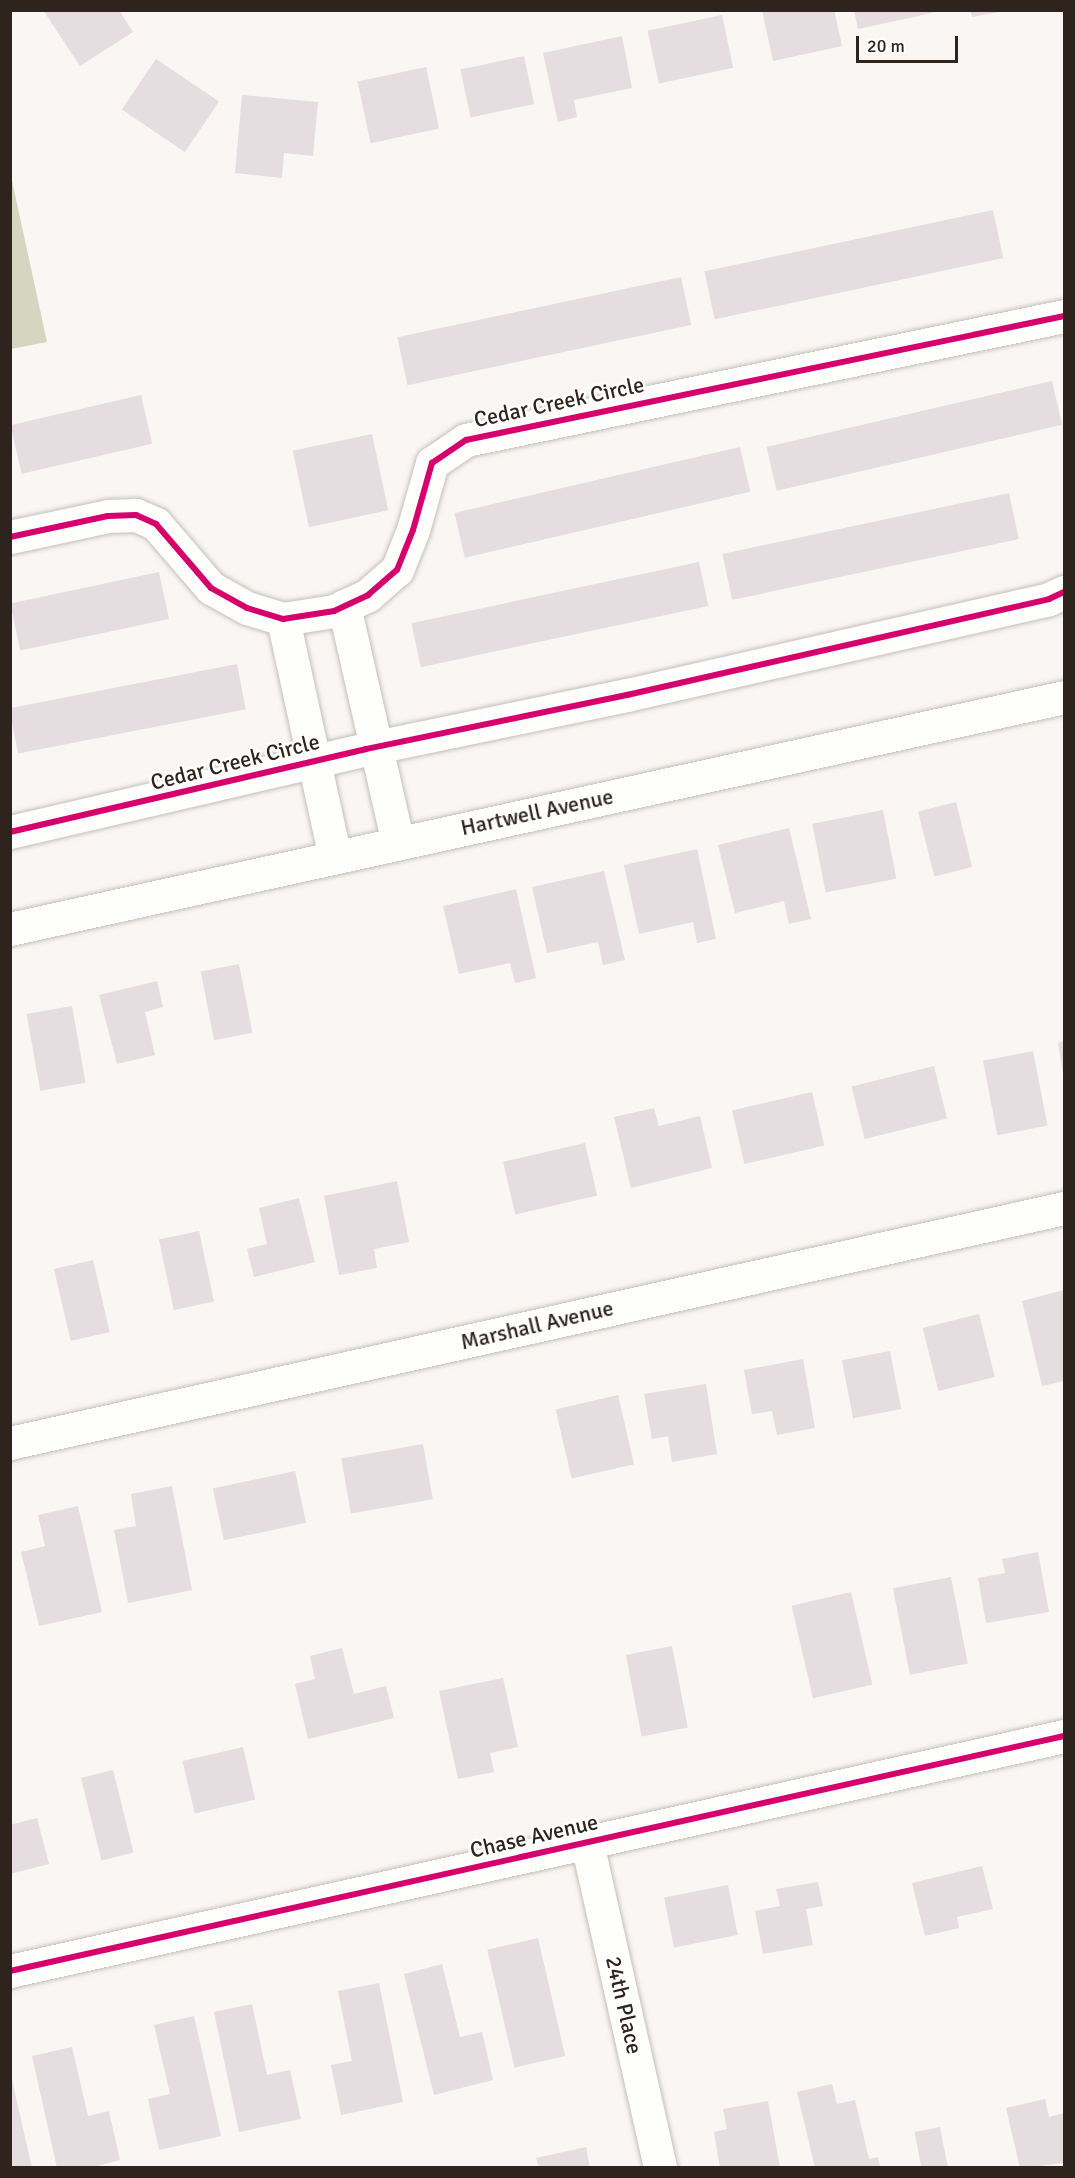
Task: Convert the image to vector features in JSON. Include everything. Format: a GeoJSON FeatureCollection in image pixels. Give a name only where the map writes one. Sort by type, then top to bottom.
{"type":"FeatureCollection","features":[{"type":"Feature","properties":{"kind":"street","name":"Cedar Creek Circle"},"geometry":{"type":"LineString","coordinates":[[10,537],[108,516],[136,515],[156,524],[211,588],[247,608],[283,619],[344,606],[368,595],[397,570],[413,531],[432,463],[466,440],[1065,316]]}},
{"type":"Feature","properties":{"kind":"street","name":"Cedar Creek Circle"},"geometry":{"type":"LineString","coordinates":[[10,832],[374,747],[650,690],[1049,599],[1065,592]]}},
{"type":"Feature","properties":{"kind":"street"},"geometry":{"type":"LineString","coordinates":[[344,606],[374,747],[398,843]]}},
{"type":"Feature","properties":{"kind":"street","name":"Cedar Creek Circle"},"geometry":{"type":"LineString","coordinates":[[283,619],[335,857]]}},
{"type":"Feature","properties":{"kind":"street","name":"Hartwell Avenue"},"geometry":{"type":"LineString","coordinates":[[10,928],[1065,696]]}},
{"type":"Feature","properties":{"kind":"street","name":"Marshall Avenue"},"geometry":{"type":"LineString","coordinates":[[10,1443],[1065,1208]]}},
{"type":"Feature","properties":{"kind":"street","name":"Chase Avenue"},"geometry":{"type":"LineString","coordinates":[[10,1971],[1065,1736]]}},
{"type":"Feature","properties":{"kind":"street","name":"24th Place"},"geometry":{"type":"LineString","coordinates":[[587,1843],[660,2168]]}},
{"type":"Feature","properties":{"kind":"green space"},"geometry":{"type":"Polygon","coordinates":[[[11,176],[47,342],[10,349],[11,176]]]}},
{"type":"Feature","properties":{"kind":"building"},"geometry":{"type":"Polygon","coordinates":[[[43,10],[119,10],[133,32],[80,66],[43,10]]]}},
{"type":"Feature","properties":{"kind":"building"},"geometry":{"type":"Polygon","coordinates":[[[762,10],[834,10],[842,46],[773,61],[762,10]]]}},
{"type":"Feature","properties":{"kind":"building"},"geometry":{"type":"Polygon","coordinates":[[[854,10],[931,10],[932,13],[858,29],[854,10]]]}},
{"type":"Feature","properties":{"kind":"building"},"geometry":{"type":"Polygon","coordinates":[[[970,10],[999,10],[999,12],[972,17],[970,10]]]}},
{"type":"Feature","properties":{"kind":"building"},"geometry":{"type":"Polygon","coordinates":[[[722,15],[733,68],[659,84],[648,31],[722,15]]]}},
{"type":"Feature","properties":{"kind":"building"},"geometry":{"type":"Polygon","coordinates":[[[622,36],[632,88],[574,100],[577,117],[558,122],[543,53],[622,36]]]}},
{"type":"Feature","properties":{"kind":"building"},"geometry":{"type":"Polygon","coordinates":[[[524,56],[534,104],[471,117],[460,70],[524,56]]]}},
{"type":"Feature","properties":{"kind":"building"},"geometry":{"type":"Polygon","coordinates":[[[156,59],[219,101],[185,152],[122,110],[156,59]]]}},
{"type":"Feature","properties":{"kind":"building"},"geometry":{"type":"Polygon","coordinates":[[[426,67],[439,129],[371,143],[358,82],[426,67]]]}},
{"type":"Feature","properties":{"kind":"building"},"geometry":{"type":"Polygon","coordinates":[[[242,95],[318,102],[313,156],[284,153],[282,178],[235,173],[242,95]]]}},
{"type":"Feature","properties":{"kind":"building"},"geometry":{"type":"Polygon","coordinates":[[[993,210],[1003,258],[715,319],[704,271],[993,210]]]}},
{"type":"Feature","properties":{"kind":"building"},"geometry":{"type":"Polygon","coordinates":[[[681,277],[691,325],[408,385],[397,337],[681,277]]]}},
{"type":"Feature","properties":{"kind":"building"},"geometry":{"type":"Polygon","coordinates":[[[1052,381],[1062,425],[777,491],[767,447],[1052,381]]]}},
{"type":"Feature","properties":{"kind":"building"},"geometry":{"type":"Polygon","coordinates":[[[141,395],[152,444],[22,474],[10,425],[141,395]]]}},
{"type":"Feature","properties":{"kind":"building"},"geometry":{"type":"Polygon","coordinates":[[[372,434],[388,510],[309,527],[293,451],[372,434]]]}},
{"type":"Feature","properties":{"kind":"building"},"geometry":{"type":"Polygon","coordinates":[[[740,447],[750,492],[465,558],[455,513],[740,447]]]}},
{"type":"Feature","properties":{"kind":"building"},"geometry":{"type":"Polygon","coordinates":[[[1009,493],[1019,539],[732,600],[722,554],[1009,493]]]}},
{"type":"Feature","properties":{"kind":"building"},"geometry":{"type":"Polygon","coordinates":[[[699,562],[708,606],[421,667],[411,623],[699,562]]]}},
{"type":"Feature","properties":{"kind":"building"},"geometry":{"type":"Polygon","coordinates":[[[159,572],[169,619],[20,651],[10,604],[159,572]]]}},
{"type":"Feature","properties":{"kind":"building"},"geometry":{"type":"Polygon","coordinates":[[[237,664],[246,709],[18,753],[10,708],[237,664]]]}},
{"type":"Feature","properties":{"kind":"building"},"geometry":{"type":"Polygon","coordinates":[[[956,802],[972,867],[934,876],[918,811],[956,802]]]}},
{"type":"Feature","properties":{"kind":"building"},"geometry":{"type":"Polygon","coordinates":[[[883,810],[896,879],[826,892],[812,824],[883,810]]]}},
{"type":"Feature","properties":{"kind":"building"},"geometry":{"type":"Polygon","coordinates":[[[789,828],[811,919],[789,924],[784,901],[735,913],[718,845],[789,828]]]}},
{"type":"Feature","properties":{"kind":"building"},"geometry":{"type":"Polygon","coordinates":[[[697,849],[716,939],[697,943],[693,922],[639,934],[624,865],[697,849]]]}},
{"type":"Feature","properties":{"kind":"building"},"geometry":{"type":"Polygon","coordinates":[[[604,871],[625,960],[603,965],[598,942],[547,953],[532,887],[604,871]]]}},
{"type":"Feature","properties":{"kind":"building"},"geometry":{"type":"Polygon","coordinates":[[[516,889],[536,978],[515,983],[510,963],[459,974],[443,906],[516,889]]]}},
{"type":"Feature","properties":{"kind":"building"},"geometry":{"type":"Polygon","coordinates":[[[239,964],[252,1033],[214,1040],[201,971],[239,964]]]}},
{"type":"Feature","properties":{"kind":"building"},"geometry":{"type":"Polygon","coordinates":[[[157,981],[163,1007],[145,1012],[155,1055],[117,1064],[99,995],[157,981]]]}},
{"type":"Feature","properties":{"kind":"building"},"geometry":{"type":"Polygon","coordinates":[[[72,1006],[86,1083],[40,1091],[27,1014],[72,1006]]]}},
{"type":"Feature","properties":{"kind":"building"},"geometry":{"type":"Polygon","coordinates":[[[1064,1041],[1064,1073],[1063,1073],[1058,1043],[1064,1041]]]}},
{"type":"Feature","properties":{"kind":"building"},"geometry":{"type":"Polygon","coordinates":[[[1033,1051],[1048,1126],[997,1135],[983,1061],[1033,1051]]]}},
{"type":"Feature","properties":{"kind":"building"},"geometry":{"type":"Polygon","coordinates":[[[934,1066],[947,1118],[865,1139],[852,1087],[934,1066]]]}},
{"type":"Feature","properties":{"kind":"building"},"geometry":{"type":"Polygon","coordinates":[[[812,1092],[824,1146],[744,1164],[732,1110],[812,1092]]]}},
{"type":"Feature","properties":{"kind":"building"},"geometry":{"type":"Polygon","coordinates":[[[654,1108],[659,1126],[700,1116],[712,1168],[631,1188],[614,1117],[654,1108]]]}},
{"type":"Feature","properties":{"kind":"building"},"geometry":{"type":"Polygon","coordinates":[[[585,1143],[597,1196],[515,1215],[503,1162],[585,1143]]]}},
{"type":"Feature","properties":{"kind":"building"},"geometry":{"type":"Polygon","coordinates":[[[397,1181],[409,1242],[374,1249],[377,1268],[339,1275],[324,1196],[397,1181]]]}},
{"type":"Feature","properties":{"kind":"building"},"geometry":{"type":"Polygon","coordinates":[[[299,1198],[315,1262],[254,1277],[247,1249],[267,1244],[259,1208],[299,1198]]]}},
{"type":"Feature","properties":{"kind":"building"},"geometry":{"type":"Polygon","coordinates":[[[199,1231],[214,1301],[174,1310],[159,1240],[199,1231]]]}},
{"type":"Feature","properties":{"kind":"building"},"geometry":{"type":"Polygon","coordinates":[[[93,1260],[110,1332],[71,1341],[54,1269],[93,1260]]]}},
{"type":"Feature","properties":{"kind":"building"},"geometry":{"type":"Polygon","coordinates":[[[1064,1290],[1064,1381],[1042,1386],[1022,1301],[1064,1290]]]}},
{"type":"Feature","properties":{"kind":"building"},"geometry":{"type":"Polygon","coordinates":[[[979,1314],[995,1377],[938,1391],[923,1328],[979,1314]]]}},
{"type":"Feature","properties":{"kind":"building"},"geometry":{"type":"Polygon","coordinates":[[[890,1351],[901,1409],[853,1418],[842,1360],[890,1351]]]}},
{"type":"Feature","properties":{"kind":"building"},"geometry":{"type":"Polygon","coordinates":[[[803,1359],[815,1428],[777,1435],[772,1411],[752,1414],[744,1370],[803,1359]]]}},
{"type":"Feature","properties":{"kind":"building"},"geometry":{"type":"Polygon","coordinates":[[[706,1384],[717,1454],[672,1462],[668,1436],[652,1439],[644,1394],[706,1384]]]}},
{"type":"Feature","properties":{"kind":"building"},"geometry":{"type":"Polygon","coordinates":[[[618,1395],[634,1464],[572,1479],[556,1409],[618,1395]]]}},
{"type":"Feature","properties":{"kind":"building"},"geometry":{"type":"Polygon","coordinates":[[[423,1444],[433,1499],[351,1514],[341,1458],[423,1444]]]}},
{"type":"Feature","properties":{"kind":"building"},"geometry":{"type":"Polygon","coordinates":[[[295,1471],[306,1523],[224,1540],[213,1488],[295,1471]]]}},
{"type":"Feature","properties":{"kind":"building"},"geometry":{"type":"Polygon","coordinates":[[[172,1486],[192,1590],[128,1603],[114,1530],[136,1526],[131,1494],[172,1486]]]}},
{"type":"Feature","properties":{"kind":"building"},"geometry":{"type":"Polygon","coordinates":[[[78,1506],[102,1612],[39,1626],[21,1552],[45,1546],[38,1515],[78,1506]]]}},
{"type":"Feature","properties":{"kind":"building"},"geometry":{"type":"Polygon","coordinates":[[[1038,1552],[1049,1612],[986,1623],[978,1578],[1005,1573],[1002,1559],[1038,1552]]]}},
{"type":"Feature","properties":{"kind":"building"},"geometry":{"type":"Polygon","coordinates":[[[951,1577],[968,1663],[910,1675],[893,1588],[951,1577]]]}},
{"type":"Feature","properties":{"kind":"building"},"geometry":{"type":"Polygon","coordinates":[[[851,1592],[872,1685],[813,1698],[792,1606],[851,1592]]]}},
{"type":"Feature","properties":{"kind":"building"},"geometry":{"type":"Polygon","coordinates":[[[672,1646],[688,1727],[642,1736],[626,1655],[672,1646]]]}},
{"type":"Feature","properties":{"kind":"building"},"geometry":{"type":"Polygon","coordinates":[[[342,1648],[354,1694],[386,1686],[394,1718],[308,1739],[295,1684],[315,1679],[310,1656],[342,1648]]]}},
{"type":"Feature","properties":{"kind":"building"},"geometry":{"type":"Polygon","coordinates":[[[503,1678],[518,1747],[490,1753],[494,1772],[458,1779],[439,1691],[503,1678]]]}},
{"type":"Feature","properties":{"kind":"building"},"geometry":{"type":"Polygon","coordinates":[[[243,1747],[255,1800],[195,1814],[183,1761],[243,1747]]]}},
{"type":"Feature","properties":{"kind":"building"},"geometry":{"type":"Polygon","coordinates":[[[113,1770],[134,1852],[102,1860],[81,1778],[113,1770]]]}},
{"type":"Feature","properties":{"kind":"building"},"geometry":{"type":"Polygon","coordinates":[[[37,1818],[49,1864],[10,1874],[10,1825],[37,1818]]]}},
{"type":"Feature","properties":{"kind":"building"},"geometry":{"type":"Polygon","coordinates":[[[982,1866],[993,1909],[957,1917],[959,1928],[925,1936],[912,1883],[982,1866]]]}},
{"type":"Feature","properties":{"kind":"building"},"geometry":{"type":"Polygon","coordinates":[[[818,1882],[823,1906],[806,1909],[813,1945],[763,1954],[755,1911],[780,1906],[776,1889],[818,1882]]]}},
{"type":"Feature","properties":{"kind":"building"},"geometry":{"type":"Polygon","coordinates":[[[728,1885],[738,1935],[674,1947],[664,1897],[728,1885]]]}},
{"type":"Feature","properties":{"kind":"building"},"geometry":{"type":"Polygon","coordinates":[[[538,1938],[565,2056],[515,2068],[487,1950],[538,1938]]]}},
{"type":"Feature","properties":{"kind":"building"},"geometry":{"type":"Polygon","coordinates":[[[442,1964],[460,2037],[482,2032],[493,2080],[434,2095],[404,1974],[442,1964]]]}},
{"type":"Feature","properties":{"kind":"building"},"geometry":{"type":"Polygon","coordinates":[[[379,1983],[403,2102],[341,2115],[331,2065],[352,2061],[338,1991],[379,1983]]]}},
{"type":"Feature","properties":{"kind":"building"},"geometry":{"type":"Polygon","coordinates":[[[252,2004],[267,2075],[290,2070],[301,2119],[239,2132],[214,2012],[252,2004]]]}},
{"type":"Feature","properties":{"kind":"building"},"geometry":{"type":"Polygon","coordinates":[[[194,2016],[221,2136],[159,2150],[148,2099],[170,2094],[154,2025],[194,2016]]]}},
{"type":"Feature","properties":{"kind":"building"},"geometry":{"type":"Polygon","coordinates":[[[72,2047],[88,2116],[109,2111],[120,2160],[90,2168],[57,2168],[32,2056],[72,2047]]]}},
{"type":"Feature","properties":{"kind":"building"},"geometry":{"type":"Polygon","coordinates":[[[11,2075],[32,2168],[10,2168],[11,2075]]]}},
{"type":"Feature","properties":{"kind":"building"},"geometry":{"type":"Polygon","coordinates":[[[832,2084],[837,2104],[855,2100],[869,2159],[878,2157],[880,2168],[815,2168],[797,2092],[832,2084]]]}},
{"type":"Feature","properties":{"kind":"building"},"geometry":{"type":"Polygon","coordinates":[[[1045,2099],[1049,2117],[1064,2113],[1064,2163],[1020,2168],[1006,2108],[1045,2099]]]}},
{"type":"Feature","properties":{"kind":"building"},"geometry":{"type":"Polygon","coordinates":[[[768,2101],[780,2168],[720,2168],[714,2132],[727,2129],[723,2109],[768,2101]]]}},
{"type":"Feature","properties":{"kind":"building"},"geometry":{"type":"Polygon","coordinates":[[[940,2127],[948,2168],[921,2168],[914,2132],[940,2127]]]}},
{"type":"Feature","properties":{"kind":"building"},"geometry":{"type":"Polygon","coordinates":[[[586,2147],[590,2168],[539,2168],[536,2158],[586,2147]]]}},
{"type":"Feature","properties":{"kind":"cycle path"},"geometry":{"type":"LineString","coordinates":[[10,537],[108,516],[136,515],[156,524],[211,588],[247,608],[283,619],[334,611],[368,595],[397,570],[413,530],[432,463],[466,440],[1064,316]]}},
{"type":"Feature","properties":{"kind":"cycle path"},"geometry":{"type":"LineString","coordinates":[[10,832],[366,749],[627,695],[1049,599],[1064,592]]}},
{"type":"Feature","properties":{"kind":"cycle path"},"geometry":{"type":"LineString","coordinates":[[10,1971],[1064,1736]]}}]}
